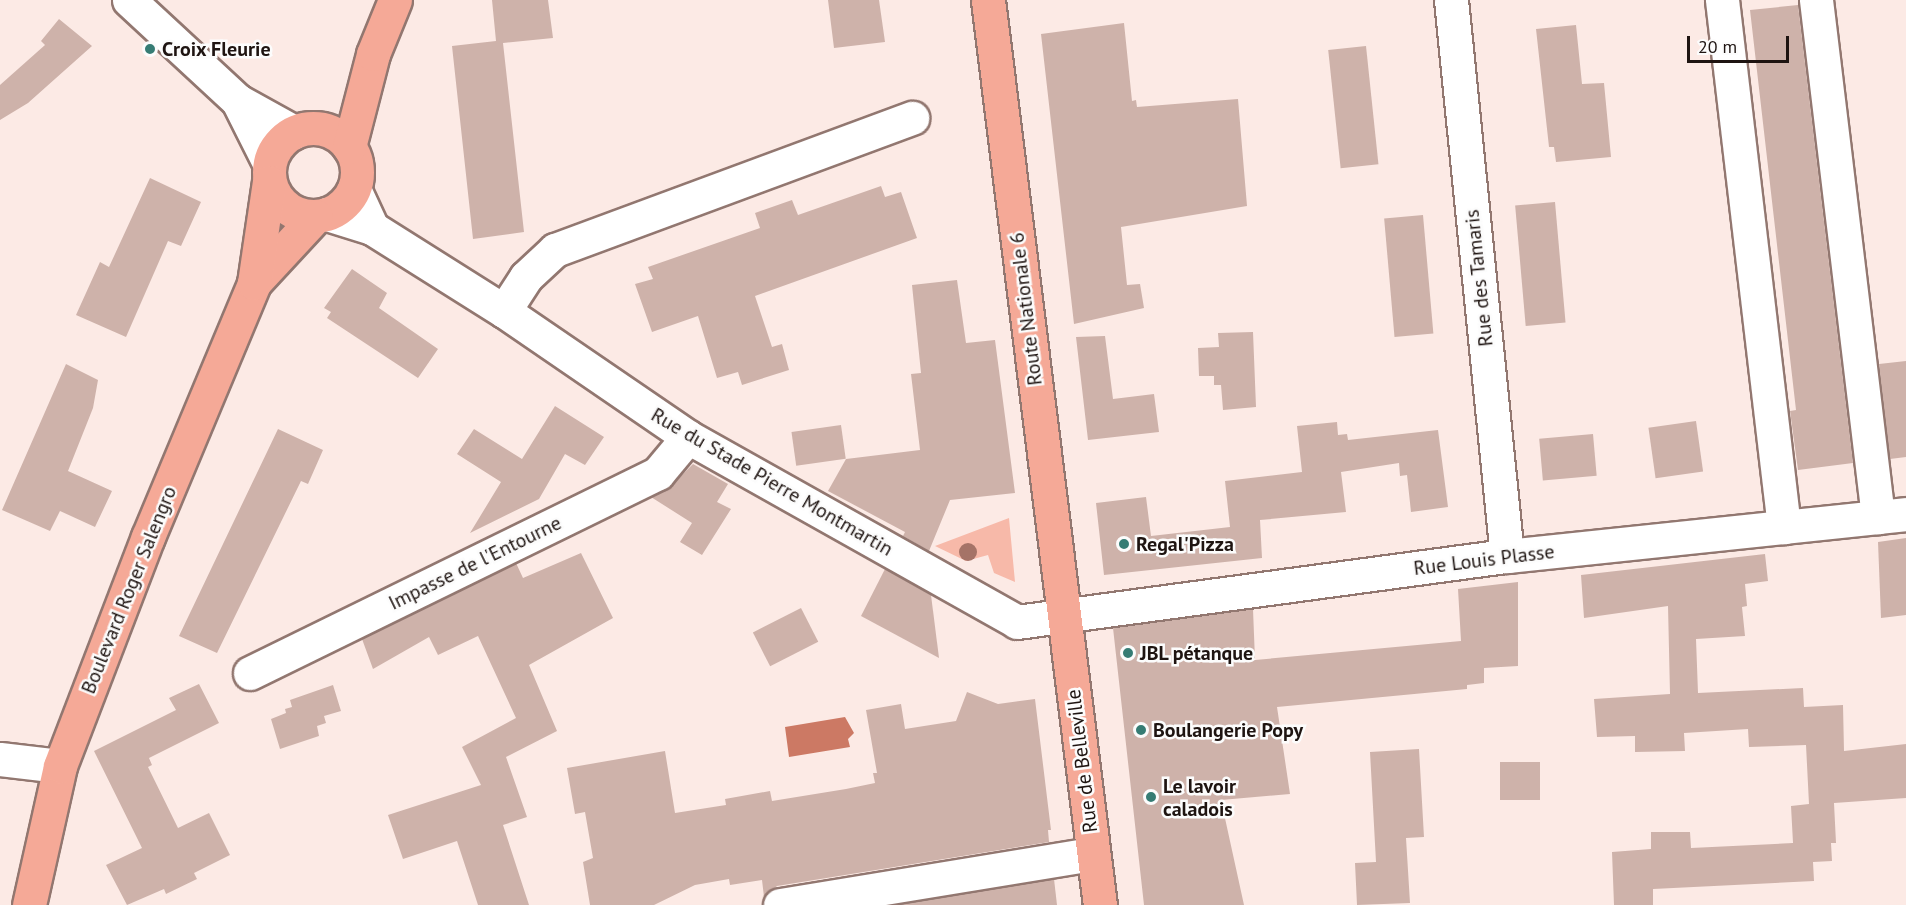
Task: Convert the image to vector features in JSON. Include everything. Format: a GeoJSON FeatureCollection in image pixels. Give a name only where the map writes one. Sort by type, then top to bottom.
{"type":"FeatureCollection","features":[{"type":"Feature","properties":{"kind":"main road"},"geometry":{"type":"LineString","coordinates":[[349,147],[373,54],[395,0]]}},
{"type":"Feature","properties":{"kind":"main road","name":"Route Nationale 6"},"geometry":{"type":"LineString","coordinates":[[988,0],[1064,617]]}},
{"type":"Feature","properties":{"kind":"main road"},"geometry":{"type":"LineString","coordinates":[[307,130],[341,138],[356,160],[354,189],[347,200],[322,215],[286,207],[269,172],[274,150],[307,130],[373,54]]}},
{"type":"Feature","properties":{"kind":"main road","name":"Boulevard Roger Salengro"},"geometry":{"type":"LineString","coordinates":[[29,905],[60,766],[148,537],[254,283],[269,172]]}},
{"type":"Feature","properties":{"kind":"main road","name":"Boulevard Roger Salengro"},"geometry":{"type":"LineString","coordinates":[[254,283],[322,215]]}},
{"type":"Feature","properties":{"kind":"main road","name":"Rue de Belleville"},"geometry":{"type":"LineString","coordinates":[[1064,617],[1100,905]]}},
{"type":"Feature","properties":{"kind":"street"},"geometry":{"type":"LineString","coordinates":[[129,0],[238,101],[307,130]]}},
{"type":"Feature","properties":{"kind":"street","name":"Rue des Tamaris"},"geometry":{"type":"LineString","coordinates":[[1451,0],[1507,556]]}},
{"type":"Feature","properties":{"kind":"street"},"geometry":{"type":"LineString","coordinates":[[1722,0],[1784,527]]}},
{"type":"Feature","properties":{"kind":"street"},"geometry":{"type":"LineString","coordinates":[[1816,0],[1892,516]]}},
{"type":"Feature","properties":{"kind":"street"},"geometry":{"type":"LineString","coordinates":[[238,101],[269,172]]}},
{"type":"Feature","properties":{"kind":"street"},"geometry":{"type":"LineString","coordinates":[[504,310],[526,277],[555,250],[912,118]]}},
{"type":"Feature","properties":{"kind":"street"},"geometry":{"type":"LineString","coordinates":[[354,189],[372,228]]}},
{"type":"Feature","properties":{"kind":"street","name":"Rue du Stade Pierre Montmartin"},"geometry":{"type":"LineString","coordinates":[[322,215],[372,228],[504,310],[688,437],[1017,622],[1064,617]]}},
{"type":"Feature","properties":{"kind":"street","name":"Impasse de l'Entourne"},"geometry":{"type":"LineString","coordinates":[[250,673],[658,473],[688,437]]}},
{"type":"Feature","properties":{"kind":"street","name":"Rue Louis Plasse"},"geometry":{"type":"LineString","coordinates":[[1064,617],[1507,556],[1892,516]]}},
{"type":"Feature","properties":{"kind":"street"},"geometry":{"type":"LineString","coordinates":[[0,759],[60,766]]}},
{"type":"Feature","properties":{"kind":"street"},"geometry":{"type":"LineString","coordinates":[[780,905],[1093,854]]}},
{"type":"Feature","properties":{"kind":"shaded area"},"geometry":{"type":"Polygon","coordinates":[[[1009,518],[1015,582],[994,573],[988,555],[966,561],[935,546],[1009,518]]]}},
{"type":"Feature","properties":{"kind":"shaded area"},"geometry":{"type":"Polygon","coordinates":[[[845,717],[854,733],[848,739],[850,747],[789,757],[785,727],[845,717]]]}},
{"type":"Feature","properties":{"kind":"building"},"geometry":{"type":"Polygon","coordinates":[[[492,0],[548,0],[553,38],[503,43],[524,232],[473,239],[452,46],[496,41],[492,0]]]}},
{"type":"Feature","properties":{"kind":"building"},"geometry":{"type":"Polygon","coordinates":[[[828,0],[879,0],[885,42],[834,48],[828,0]]]}},
{"type":"Feature","properties":{"kind":"building"},"geometry":{"type":"Polygon","coordinates":[[[1798,5],[1853,463],[1798,470],[1790,411],[1796,410],[1750,10],[1798,5]]]}},
{"type":"Feature","properties":{"kind":"building"},"geometry":{"type":"Polygon","coordinates":[[[59,19],[92,46],[28,103],[0,120],[0,85],[45,45],[41,41],[59,19]]]}},
{"type":"Feature","properties":{"kind":"building"},"geometry":{"type":"Polygon","coordinates":[[[1124,23],[1132,101],[1136,100],[1137,107],[1238,99],[1247,206],[1121,227],[1127,285],[1140,284],[1144,308],[1074,324],[1041,34],[1124,23]]]}},
{"type":"Feature","properties":{"kind":"building"},"geometry":{"type":"Polygon","coordinates":[[[1576,25],[1582,84],[1604,83],[1611,157],[1556,162],[1554,147],[1549,147],[1536,29],[1576,25]]]}},
{"type":"Feature","properties":{"kind":"building"},"geometry":{"type":"Polygon","coordinates":[[[1366,46],[1378,164],[1341,168],[1328,50],[1366,46]]]}},
{"type":"Feature","properties":{"kind":"building"},"geometry":{"type":"Polygon","coordinates":[[[150,178],[201,202],[181,246],[168,241],[126,337],[76,315],[100,262],[109,267],[150,178]]]}},
{"type":"Feature","properties":{"kind":"building"},"geometry":{"type":"Polygon","coordinates":[[[881,186],[885,197],[901,192],[917,238],[755,296],[772,347],[782,344],[789,370],[742,385],[738,372],[717,378],[698,316],[652,332],[635,284],[653,279],[648,267],[760,228],[755,213],[792,200],[798,215],[881,186]]]}},
{"type":"Feature","properties":{"kind":"building"},"geometry":{"type":"Polygon","coordinates":[[[1555,202],[1566,323],[1526,326],[1515,205],[1555,202]]]}},
{"type":"Feature","properties":{"kind":"building"},"geometry":{"type":"Polygon","coordinates":[[[1423,215],[1433,334],[1395,337],[1384,218],[1423,215]]]}},
{"type":"Feature","properties":{"kind":"building"},"geometry":{"type":"Polygon","coordinates":[[[352,269],[387,293],[379,308],[438,349],[418,378],[327,318],[331,312],[324,308],[352,269]]]}},
{"type":"Feature","properties":{"kind":"building"},"geometry":{"type":"Polygon","coordinates":[[[957,280],[966,343],[995,340],[1015,493],[950,500],[929,551],[903,536],[905,532],[828,491],[846,459],[920,450],[911,374],[921,373],[912,285],[957,280]]]}},
{"type":"Feature","properties":{"kind":"building"},"geometry":{"type":"Polygon","coordinates":[[[1253,332],[1256,407],[1223,410],[1221,385],[1214,385],[1214,376],[1199,376],[1198,348],[1219,347],[1218,333],[1253,332]]]}},
{"type":"Feature","properties":{"kind":"building"},"geometry":{"type":"Polygon","coordinates":[[[1105,336],[1113,399],[1154,394],[1159,432],[1088,440],[1076,337],[1105,336]]]}},
{"type":"Feature","properties":{"kind":"building"},"geometry":{"type":"Polygon","coordinates":[[[1906,361],[1906,457],[1890,459],[1879,364],[1906,361]]]}},
{"type":"Feature","properties":{"kind":"building"},"geometry":{"type":"Polygon","coordinates":[[[66,364],[98,380],[93,408],[68,471],[112,491],[95,527],[60,511],[50,531],[2,510],[66,364]]]}},
{"type":"Feature","properties":{"kind":"building"},"geometry":{"type":"Polygon","coordinates":[[[555,406],[604,437],[585,465],[565,454],[539,499],[470,533],[501,482],[457,454],[474,429],[522,459],[555,406]]]}},
{"type":"Feature","properties":{"kind":"building"},"geometry":{"type":"Polygon","coordinates":[[[1696,421],[1703,472],[1656,478],[1648,428],[1696,421]]]}},
{"type":"Feature","properties":{"kind":"building"},"geometry":{"type":"Polygon","coordinates":[[[1337,422],[1338,435],[1347,434],[1348,440],[1438,430],[1448,507],[1411,512],[1407,475],[1400,476],[1399,463],[1341,472],[1346,512],[1260,520],[1262,558],[1104,575],[1096,503],[1146,497],[1151,536],[1230,527],[1225,481],[1302,472],[1297,426],[1337,422]]]}},
{"type":"Feature","properties":{"kind":"building"},"geometry":{"type":"Polygon","coordinates":[[[841,425],[846,459],[796,466],[791,432],[841,425]]]}},
{"type":"Feature","properties":{"kind":"building"},"geometry":{"type":"Polygon","coordinates":[[[278,429],[323,450],[308,484],[301,481],[217,653],[179,636],[278,429]]]}},
{"type":"Feature","properties":{"kind":"building"},"geometry":{"type":"Polygon","coordinates":[[[1593,434],[1597,476],[1543,481],[1539,439],[1593,434]]]}},
{"type":"Feature","properties":{"kind":"building"},"geometry":{"type":"Polygon","coordinates":[[[693,464],[728,484],[717,502],[731,509],[702,555],[680,542],[692,523],[651,497],[672,485],[693,464]]]}},
{"type":"Feature","properties":{"kind":"building"},"geometry":{"type":"Polygon","coordinates":[[[1906,538],[1906,615],[1881,618],[1878,542],[1906,538]]]}},
{"type":"Feature","properties":{"kind":"building"},"geometry":{"type":"Polygon","coordinates":[[[581,553],[613,618],[529,665],[557,731],[506,757],[527,817],[503,825],[529,905],[478,905],[457,841],[403,859],[388,815],[481,785],[462,747],[516,718],[478,636],[438,655],[429,637],[373,669],[362,639],[516,563],[523,578],[581,553]]]}},
{"type":"Feature","properties":{"kind":"building"},"geometry":{"type":"Polygon","coordinates":[[[1765,554],[1768,581],[1745,584],[1747,606],[1742,607],[1745,636],[1696,639],[1698,693],[1803,688],[1804,707],[1843,705],[1844,751],[1906,744],[1906,798],[1834,803],[1836,843],[1831,843],[1832,861],[1813,862],[1814,881],[1653,889],[1653,905],[1614,905],[1612,852],[1651,849],[1651,832],[1690,832],[1691,848],[1793,843],[1791,806],[1809,804],[1806,745],[1749,747],[1748,729],[1684,733],[1685,751],[1635,752],[1635,736],[1597,737],[1594,699],[1670,694],[1668,606],[1584,618],[1581,575],[1765,554]]]}},
{"type":"Feature","properties":{"kind":"building"},"geometry":{"type":"Polygon","coordinates":[[[885,569],[931,595],[939,658],[861,616],[885,569]]]}},
{"type":"Feature","properties":{"kind":"building"},"geometry":{"type":"Polygon","coordinates":[[[1518,582],[1518,666],[1484,668],[1484,683],[1467,685],[1467,689],[1277,707],[1290,794],[1221,800],[1244,905],[1144,905],[1113,628],[1253,609],[1255,660],[1461,641],[1458,589],[1518,582]]]}},
{"type":"Feature","properties":{"kind":"building"},"geometry":{"type":"Polygon","coordinates":[[[801,608],[818,642],[770,666],[753,633],[801,608]]]}},
{"type":"Feature","properties":{"kind":"building"},"geometry":{"type":"Polygon","coordinates":[[[199,684],[219,723],[149,758],[152,765],[148,767],[178,828],[209,813],[230,855],[194,873],[197,879],[166,894],[164,889],[127,905],[106,865],[142,848],[94,751],[176,710],[169,698],[199,684]]]}},
{"type":"Feature","properties":{"kind":"building"},"geometry":{"type":"Polygon","coordinates":[[[333,685],[341,711],[324,716],[326,723],[317,726],[319,736],[280,749],[271,719],[286,713],[285,709],[292,707],[290,700],[333,685]]]}},
{"type":"Feature","properties":{"kind":"building"},"geometry":{"type":"Polygon","coordinates":[[[967,692],[998,704],[1035,699],[1051,830],[1048,830],[1049,842],[777,886],[764,897],[762,880],[730,885],[729,879],[695,885],[654,905],[590,905],[583,862],[593,858],[585,812],[575,814],[567,768],[665,751],[675,813],[726,805],[725,799],[770,791],[772,801],[846,789],[875,783],[873,773],[877,773],[866,710],[901,704],[905,729],[956,721],[967,692]]]}},
{"type":"Feature","properties":{"kind":"building"},"geometry":{"type":"Polygon","coordinates":[[[1419,749],[1424,837],[1406,838],[1410,903],[1357,905],[1355,863],[1376,862],[1370,752],[1419,749]]]}},
{"type":"Feature","properties":{"kind":"building"},"geometry":{"type":"Polygon","coordinates":[[[1500,762],[1540,762],[1540,800],[1500,800],[1500,762]]]}},
{"type":"Feature","properties":{"kind":"building"},"geometry":{"type":"Polygon","coordinates":[[[1054,879],[1057,905],[897,905],[1054,879]]]}},
{"type":"Feature","properties":{"kind":"place","name":"Croix Fleurie"},"geometry":{"type":"Point","coordinates":[150,49]}},
{"type":"Feature","properties":{"kind":"place","name":"Regal'Pizza"},"geometry":{"type":"Point","coordinates":[1124,544]}},
{"type":"Feature","properties":{"kind":"place","name":"JBL pétanque"},"geometry":{"type":"Point","coordinates":[1128,653]}},
{"type":"Feature","properties":{"kind":"place","name":"Boulangerie Popy"},"geometry":{"type":"Point","coordinates":[1141,730]}},
{"type":"Feature","properties":{"kind":"place","name":"Le lavoir caladois"},"geometry":{"type":"Point","coordinates":[1151,797]}}]}
